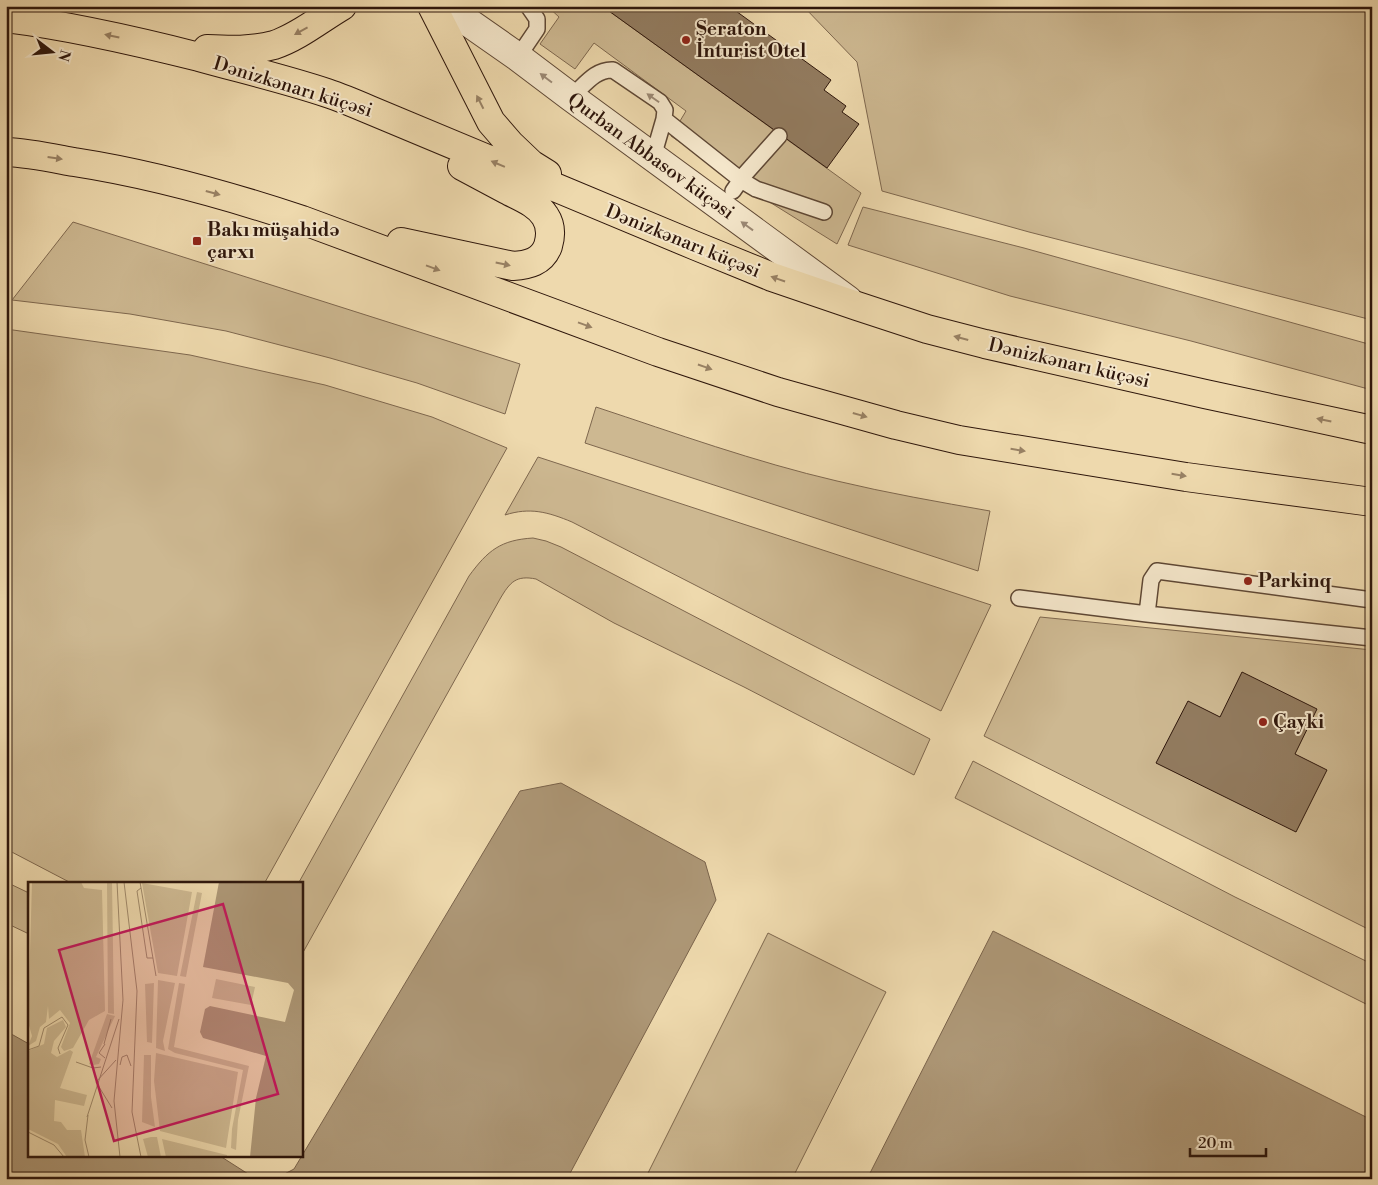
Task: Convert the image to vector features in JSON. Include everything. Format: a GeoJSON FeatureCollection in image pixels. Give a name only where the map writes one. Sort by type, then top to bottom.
{"type":"FeatureCollection","features":[{"type":"Feature","properties":{"kind":"highway"},"geometry":{"type":"LineString","coordinates":[[432,6],[491,122],[510,144],[532,164],[592,203]]}},
{"type":"Feature","properties":{"kind":"highway"},"geometry":{"type":"LineString","coordinates":[[149,44],[222,50],[253,49],[274,44],[303,31],[333,9]]}},
{"type":"Feature","properties":{"kind":"highway","name":"Dənizkənarı küçəsi"},"geometry":{"type":"LineString","coordinates":[[6,18],[28,20],[149,44],[327,93],[772,277],[928,329],[984,344],[1372,430]]}},
{"type":"Feature","properties":{"kind":"highway"},"geometry":{"type":"LineString","coordinates":[[302,220],[513,266],[528,265],[540,258],[547,248],[550,236],[550,225],[545,215],[533,204],[327,93]]}},
{"type":"Feature","properties":{"kind":"highway"},"geometry":{"type":"LineString","coordinates":[[6,152],[106,167],[160,178],[256,205],[302,220],[658,352],[778,392],[896,425],[959,440],[1186,477],[1372,502]]}},
{"type":"Feature","properties":{"kind":"street","name":"Qurban Abbasov küçəsi"},"geometry":{"type":"LineString","coordinates":[[445,6],[518,57],[857,306]]}},
{"type":"Feature","properties":{"kind":"lane"},"geometry":{"type":"LineString","coordinates":[[518,57],[537,29],[537,19],[528,6]]}},
{"type":"Feature","properties":{"kind":"lane"},"geometry":{"type":"LineString","coordinates":[[571,97],[597,73],[613,70],[660,102],[665,110],[664,119],[653,157]]}},
{"type":"Feature","properties":{"kind":"lane"},"geometry":{"type":"LineString","coordinates":[[664,119],[737,186],[756,189],[824,212]]}},
{"type":"Feature","properties":{"kind":"lane"},"geometry":{"type":"LineString","coordinates":[[737,186],[779,136]]}},
{"type":"Feature","properties":{"kind":"lane"},"geometry":{"type":"LineString","coordinates":[[1147,614],[1151,580],[1157,571],[1372,600]]}},
{"type":"Feature","properties":{"kind":"lane"},"geometry":{"type":"LineString","coordinates":[[1019,598],[1372,638]]}},
{"type":"Feature","properties":{"kind":"shaded area"},"geometry":{"type":"Polygon","coordinates":[[[547,6],[602,6],[861,193],[837,244],[739,183],[671,136],[686,111],[594,43],[575,69],[540,44],[559,17],[547,6]]]}},
{"type":"Feature","properties":{"kind":"shaded area"},"geometry":{"type":"Polygon","coordinates":[[[803,6],[1372,6],[1372,320],[1029,232],[882,191],[857,62],[803,6]]]}},
{"type":"Feature","properties":{"kind":"shaded area"},"geometry":{"type":"Polygon","coordinates":[[[863,207],[1024,248],[1372,345],[1372,390],[1191,341],[1010,296],[848,245],[863,207]]]}},
{"type":"Feature","properties":{"kind":"shaded area"},"geometry":{"type":"Polygon","coordinates":[[[73,222],[520,364],[505,414],[417,383],[226,331],[130,314],[12,300],[73,222]]]}},
{"type":"Feature","properties":{"kind":"shaded area"},"geometry":{"type":"Polygon","coordinates":[[[6,329],[190,355],[325,385],[432,417],[507,448],[265,882],[69,882],[6,849],[6,329]]]}},
{"type":"Feature","properties":{"kind":"shaded area"},"geometry":{"type":"Polygon","coordinates":[[[596,407],[715,447],[806,473],[913,497],[990,511],[978,571],[585,443],[596,407]]]}},
{"type":"Feature","properties":{"kind":"shaded area"},"geometry":{"type":"Polygon","coordinates":[[[538,457],[991,605],[941,711],[572,522],[531,511],[505,515],[538,457]]]}},
{"type":"Feature","properties":{"kind":"shaded area"},"geometry":{"type":"Polygon","coordinates":[[[533,538],[561,547],[930,739],[914,775],[744,687],[614,623],[536,579],[518,579],[507,588],[500,599],[302,954],[302,882],[299,882],[469,576],[483,559],[496,548],[522,539],[533,538]]]}},
{"type":"Feature","properties":{"kind":"shaded area"},"geometry":{"type":"Polygon","coordinates":[[[1040,617],[1372,650],[1372,931],[984,736],[1040,617]]]}},
{"type":"Feature","properties":{"kind":"shaded area"},"geometry":{"type":"Polygon","coordinates":[[[973,761],[1235,897],[1372,964],[1372,1007],[955,798],[973,761]]]}},
{"type":"Feature","properties":{"kind":"shaded area"},"geometry":{"type":"Polygon","coordinates":[[[561,783],[705,862],[716,900],[567,1179],[275,1179],[294,1169],[302,1158],[520,791],[561,783]]]}},
{"type":"Feature","properties":{"kind":"shaded area"},"geometry":{"type":"Polygon","coordinates":[[[6,882],[28,893],[28,934],[6,923],[6,882]]]}},
{"type":"Feature","properties":{"kind":"shaded area"},"geometry":{"type":"Polygon","coordinates":[[[993,931],[1372,1120],[1372,1179],[867,1179],[993,931]]]}},
{"type":"Feature","properties":{"kind":"shaded area"},"geometry":{"type":"Polygon","coordinates":[[[768,933],[886,992],[792,1179],[645,1179],[768,933]]]}},
{"type":"Feature","properties":{"kind":"shaded area"},"geometry":{"type":"Polygon","coordinates":[[[6,1031],[28,1043],[28,1158],[223,1158],[256,1179],[6,1179],[6,1031]]]}},
{"type":"Feature","properties":{"kind":"building"},"geometry":{"type":"Polygon","coordinates":[[[602,6],[729,6],[831,80],[824,90],[846,106],[842,112],[859,124],[827,168],[602,6]]]}},
{"type":"Feature","properties":{"kind":"building"},"geometry":{"type":"Polygon","coordinates":[[[1242,672],[1317,709],[1295,754],[1327,770],[1296,832],[1156,763],[1188,701],[1220,717],[1242,672]]]}},
{"type":"Feature","properties":{"kind":"place","name":"Şeraton İnturist Otel"},"geometry":{"type":"Point","coordinates":[686,40]}},
{"type":"Feature","properties":{"kind":"place","name":"Bakı müşahidə çarxı"},"geometry":{"type":"Point","coordinates":[197,241]}},
{"type":"Feature","properties":{"kind":"place","name":"Parkinq"},"geometry":{"type":"Point","coordinates":[1248,581]}},
{"type":"Feature","properties":{"kind":"place","name":"Çayki"},"geometry":{"type":"Point","coordinates":[1263,722]}}]}
